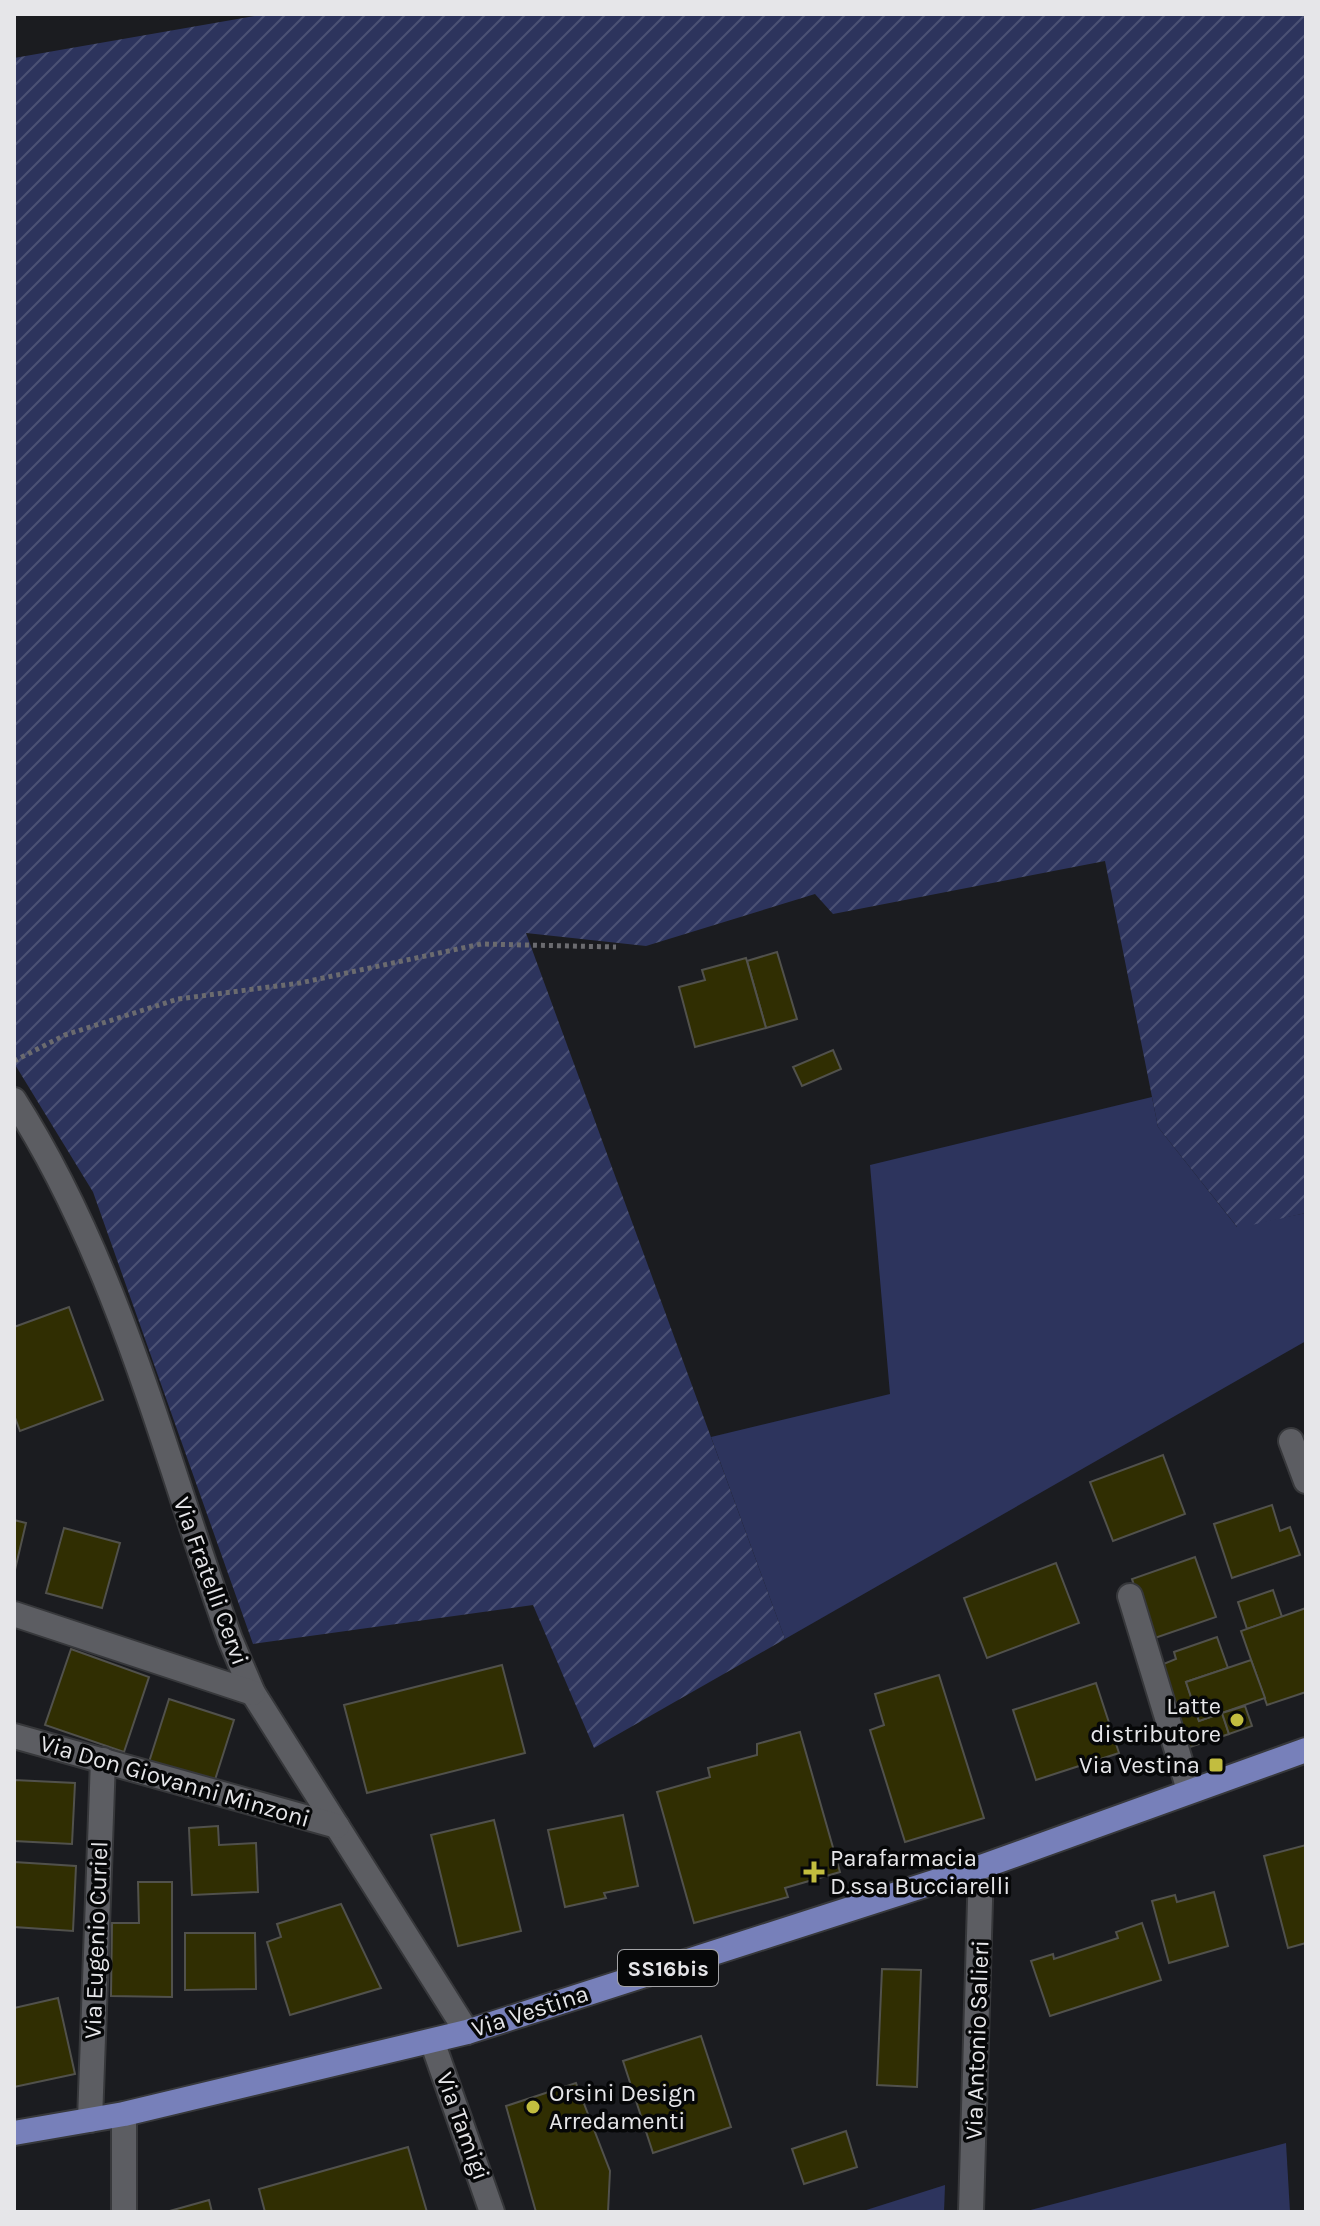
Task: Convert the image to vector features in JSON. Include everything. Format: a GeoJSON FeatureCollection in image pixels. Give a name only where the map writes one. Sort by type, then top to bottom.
{"type":"FeatureCollection","features":[{"type":"Feature","properties":{"kind":"main road","name":"Via Vestina"},"geometry":{"type":"LineString","coordinates":[[14,2133],[124,2114],[467,2032],[981,1867],[1306,1750]]}},
{"type":"Feature","properties":{"kind":"street","name":"Via Fratelli Cervi"},"geometry":{"type":"LineString","coordinates":[[14,1100],[54,1166],[89,1240],[221,1616],[253,1693],[467,2032]]}},
{"type":"Feature","properties":{"kind":"street"},"geometry":{"type":"LineString","coordinates":[[1291,1441],[1306,1481]]}},
{"type":"Feature","properties":{"kind":"street"},"geometry":{"type":"LineString","coordinates":[[1130,1596],[1189,1790]]}},
{"type":"Feature","properties":{"kind":"street"},"geometry":{"type":"LineString","coordinates":[[14,1614],[253,1693]]}},
{"type":"Feature","properties":{"kind":"street","name":"Via Don Giovanni Minzoni"},"geometry":{"type":"LineString","coordinates":[[14,1736],[257,1807],[337,1826]]}},
{"type":"Feature","properties":{"kind":"street","name":"Via Eugenio Curiel"},"geometry":{"type":"LineString","coordinates":[[90,2120],[103,1760]]}},
{"type":"Feature","properties":{"kind":"street","name":"Via Antonio Salieri"},"geometry":{"type":"LineString","coordinates":[[971,2212],[981,1867]]}},
{"type":"Feature","properties":{"kind":"street","name":"Via Tamigi"},"geometry":{"type":"LineString","coordinates":[[432,2041],[492,2212]]}},
{"type":"Feature","properties":{"kind":"street"},"geometry":{"type":"LineString","coordinates":[[124,2114],[124,2212]]}},
{"type":"Feature","properties":{"kind":"path"},"geometry":{"type":"LineString","coordinates":[[14,1061],[65,1035],[178,999],[300,983],[481,944],[616,947]]}},
{"type":"Feature","properties":{"kind":"shaded area"},"geometry":{"type":"Polygon","coordinates":[[[266,14],[1306,14],[1306,1213],[1238,1228],[1158,1127],[1105,861],[833,914],[815,894],[646,946],[526,933],[785,1639],[594,1748],[533,1605],[253,1644],[93,1192],[14,1063],[14,58],[266,14]]]}},
{"type":"Feature","properties":{"kind":"shaded area"},"geometry":{"type":"Polygon","coordinates":[[[1152,1097],[1158,1127],[1237,1227],[1306,1213],[1306,1341],[785,1639],[711,1437],[890,1394],[870,1165],[1152,1097]]]}},
{"type":"Feature","properties":{"kind":"shaded area"},"geometry":{"type":"Polygon","coordinates":[[[1286,2143],[1290,2212],[1023,2212],[1286,2143]]]}},
{"type":"Feature","properties":{"kind":"shaded area"},"geometry":{"type":"Polygon","coordinates":[[[945,2185],[944,2212],[860,2212],[945,2185]]]}},
{"type":"Feature","properties":{"kind":"building"},"geometry":{"type":"Polygon","coordinates":[[[777,952],[797,1019],[766,1028],[747,961],[777,952]]]}},
{"type":"Feature","properties":{"kind":"building"},"geometry":{"type":"Polygon","coordinates":[[[746,958],[766,1028],[695,1047],[679,987],[705,980],[702,970],[746,958]]]}},
{"type":"Feature","properties":{"kind":"building"},"geometry":{"type":"Polygon","coordinates":[[[833,1050],[841,1069],[802,1086],[793,1067],[833,1050]]]}},
{"type":"Feature","properties":{"kind":"building"},"geometry":{"type":"Polygon","coordinates":[[[69,1307],[103,1400],[20,1431],[14,1415],[14,1327],[69,1307]]]}},
{"type":"Feature","properties":{"kind":"building"},"geometry":{"type":"Polygon","coordinates":[[[1163,1455],[1185,1514],[1113,1541],[1090,1482],[1163,1455]]]}},
{"type":"Feature","properties":{"kind":"building"},"geometry":{"type":"Polygon","coordinates":[[[1272,1505],[1280,1531],[1290,1527],[1300,1555],[1232,1578],[1214,1524],[1272,1505]]]}},
{"type":"Feature","properties":{"kind":"building"},"geometry":{"type":"Polygon","coordinates":[[[14,1520],[26,1523],[14,1574],[14,1520]]]}},
{"type":"Feature","properties":{"kind":"building"},"geometry":{"type":"Polygon","coordinates":[[[64,1528],[120,1543],[102,1608],[46,1593],[64,1528]]]}},
{"type":"Feature","properties":{"kind":"building"},"geometry":{"type":"Polygon","coordinates":[[[1195,1557],[1216,1617],[1152,1639],[1132,1579],[1195,1557]]]}},
{"type":"Feature","properties":{"kind":"building"},"geometry":{"type":"Polygon","coordinates":[[[1056,1563],[1079,1623],[987,1658],[964,1598],[1056,1563]]]}},
{"type":"Feature","properties":{"kind":"building"},"geometry":{"type":"Polygon","coordinates":[[[1273,1590],[1282,1617],[1247,1629],[1238,1602],[1273,1590]]]}},
{"type":"Feature","properties":{"kind":"building"},"geometry":{"type":"Polygon","coordinates":[[[1306,1608],[1306,1692],[1267,1705],[1241,1631],[1306,1608]]]}},
{"type":"Feature","properties":{"kind":"building"},"geometry":{"type":"Polygon","coordinates":[[[1217,1637],[1228,1668],[1186,1682],[1199,1721],[1222,1713],[1229,1734],[1184,1749],[1156,1667],[1176,1659],[1174,1652],[1217,1637]]]}},
{"type":"Feature","properties":{"kind":"building"},"geometry":{"type":"Polygon","coordinates":[[[71,1649],[149,1677],[124,1752],[45,1725],[71,1649]]]}},
{"type":"Feature","properties":{"kind":"building"},"geometry":{"type":"Polygon","coordinates":[[[1251,1660],[1265,1698],[1199,1721],[1186,1682],[1251,1660]]]}},
{"type":"Feature","properties":{"kind":"building"},"geometry":{"type":"Polygon","coordinates":[[[502,1665],[525,1753],[367,1793],[344,1705],[502,1665]]]}},
{"type":"Feature","properties":{"kind":"building"},"geometry":{"type":"Polygon","coordinates":[[[939,1675],[984,1818],[905,1842],[870,1730],[884,1725],[875,1694],[939,1675]]]}},
{"type":"Feature","properties":{"kind":"building"},"geometry":{"type":"Polygon","coordinates":[[[1096,1683],[1119,1753],[1036,1780],[1013,1710],[1096,1683]]]}},
{"type":"Feature","properties":{"kind":"building"},"geometry":{"type":"Polygon","coordinates":[[[169,1699],[234,1720],[214,1783],[149,1762],[169,1699]]]}},
{"type":"Feature","properties":{"kind":"building","name":"Latte distributore"},"geometry":{"type":"Polygon","coordinates":[[[1245,1706],[1252,1726],[1229,1734],[1222,1713],[1245,1706]]]}},
{"type":"Feature","properties":{"kind":"building"},"geometry":{"type":"Polygon","coordinates":[[[800,1732],[840,1872],[785,1888],[788,1897],[694,1923],[657,1792],[710,1777],[708,1768],[757,1755],[757,1744],[800,1732]]]}},
{"type":"Feature","properties":{"kind":"building"},"geometry":{"type":"Polygon","coordinates":[[[14,1780],[75,1783],[72,1844],[14,1841],[14,1780]]]}},
{"type":"Feature","properties":{"kind":"building"},"geometry":{"type":"Polygon","coordinates":[[[623,1815],[638,1886],[604,1893],[606,1898],[565,1907],[548,1830],[623,1815]]]}},
{"type":"Feature","properties":{"kind":"building"},"geometry":{"type":"Polygon","coordinates":[[[494,1820],[521,1931],[458,1946],[431,1835],[494,1820]]]}},
{"type":"Feature","properties":{"kind":"building"},"geometry":{"type":"Polygon","coordinates":[[[218,1826],[219,1845],[256,1843],[258,1892],[192,1895],[189,1828],[218,1826]]]}},
{"type":"Feature","properties":{"kind":"building"},"geometry":{"type":"Polygon","coordinates":[[[1306,1845],[1306,1943],[1288,1948],[1264,1856],[1306,1845]]]}},
{"type":"Feature","properties":{"kind":"building"},"geometry":{"type":"Polygon","coordinates":[[[14,1862],[76,1866],[73,1931],[14,1927],[14,1862]]]}},
{"type":"Feature","properties":{"kind":"building"},"geometry":{"type":"Polygon","coordinates":[[[138,1882],[172,1882],[172,1997],[111,1996],[112,1923],[139,1923],[138,1882]]]}},
{"type":"Feature","properties":{"kind":"building"},"geometry":{"type":"Polygon","coordinates":[[[1214,1892],[1228,1946],[1169,1963],[1152,1901],[1175,1895],[1177,1902],[1214,1892]]]}},
{"type":"Feature","properties":{"kind":"building"},"geometry":{"type":"Polygon","coordinates":[[[341,1904],[381,1988],[290,2015],[267,1942],[281,1937],[277,1924],[341,1904]]]}},
{"type":"Feature","properties":{"kind":"building"},"geometry":{"type":"Polygon","coordinates":[[[1142,1923],[1161,1980],[1050,2016],[1031,1961],[1053,1954],[1054,1959],[1118,1938],[1116,1932],[1142,1923]]]}},
{"type":"Feature","properties":{"kind":"building"},"geometry":{"type":"Polygon","coordinates":[[[185,1933],[255,1933],[256,1989],[185,1990],[185,1933]]]}},
{"type":"Feature","properties":{"kind":"building"},"geometry":{"type":"Polygon","coordinates":[[[882,1969],[921,1970],[917,2087],[877,2085],[882,1969]]]}},
{"type":"Feature","properties":{"kind":"building"},"geometry":{"type":"Polygon","coordinates":[[[58,1998],[75,2074],[14,2087],[14,2008],[58,1998]]]}},
{"type":"Feature","properties":{"kind":"building"},"geometry":{"type":"Polygon","coordinates":[[[701,2036],[731,2127],[653,2153],[623,2061],[701,2036]]]}},
{"type":"Feature","properties":{"kind":"building"},"geometry":{"type":"Polygon","coordinates":[[[576,2083],[610,2171],[608,2212],[536,2212],[506,2106],[576,2083]]]}},
{"type":"Feature","properties":{"kind":"building"},"geometry":{"type":"Polygon","coordinates":[[[846,2131],[857,2167],[804,2184],[792,2149],[846,2131]]]}},
{"type":"Feature","properties":{"kind":"building"},"geometry":{"type":"Polygon","coordinates":[[[408,2147],[427,2212],[265,2212],[259,2189],[408,2147]]]}},
{"type":"Feature","properties":{"kind":"building"},"geometry":{"type":"Polygon","coordinates":[[[209,2200],[212,2212],[166,2212],[209,2200]]]}},
{"type":"Feature","properties":{"kind":"place","name":"Latte distributore"},"geometry":{"type":"Point","coordinates":[1237,1720]}},
{"type":"Feature","properties":{"kind":"place","name":"Via Vestina"},"geometry":{"type":"Point","coordinates":[1216,1765]}},
{"type":"Feature","properties":{"kind":"place","name":"Parafarmacia D.ssa Bucciarelli"},"geometry":{"type":"Point","coordinates":[814,1872]}},
{"type":"Feature","properties":{"kind":"place","name":"Orsini Design Arredamenti"},"geometry":{"type":"Point","coordinates":[533,2107]}}]}
